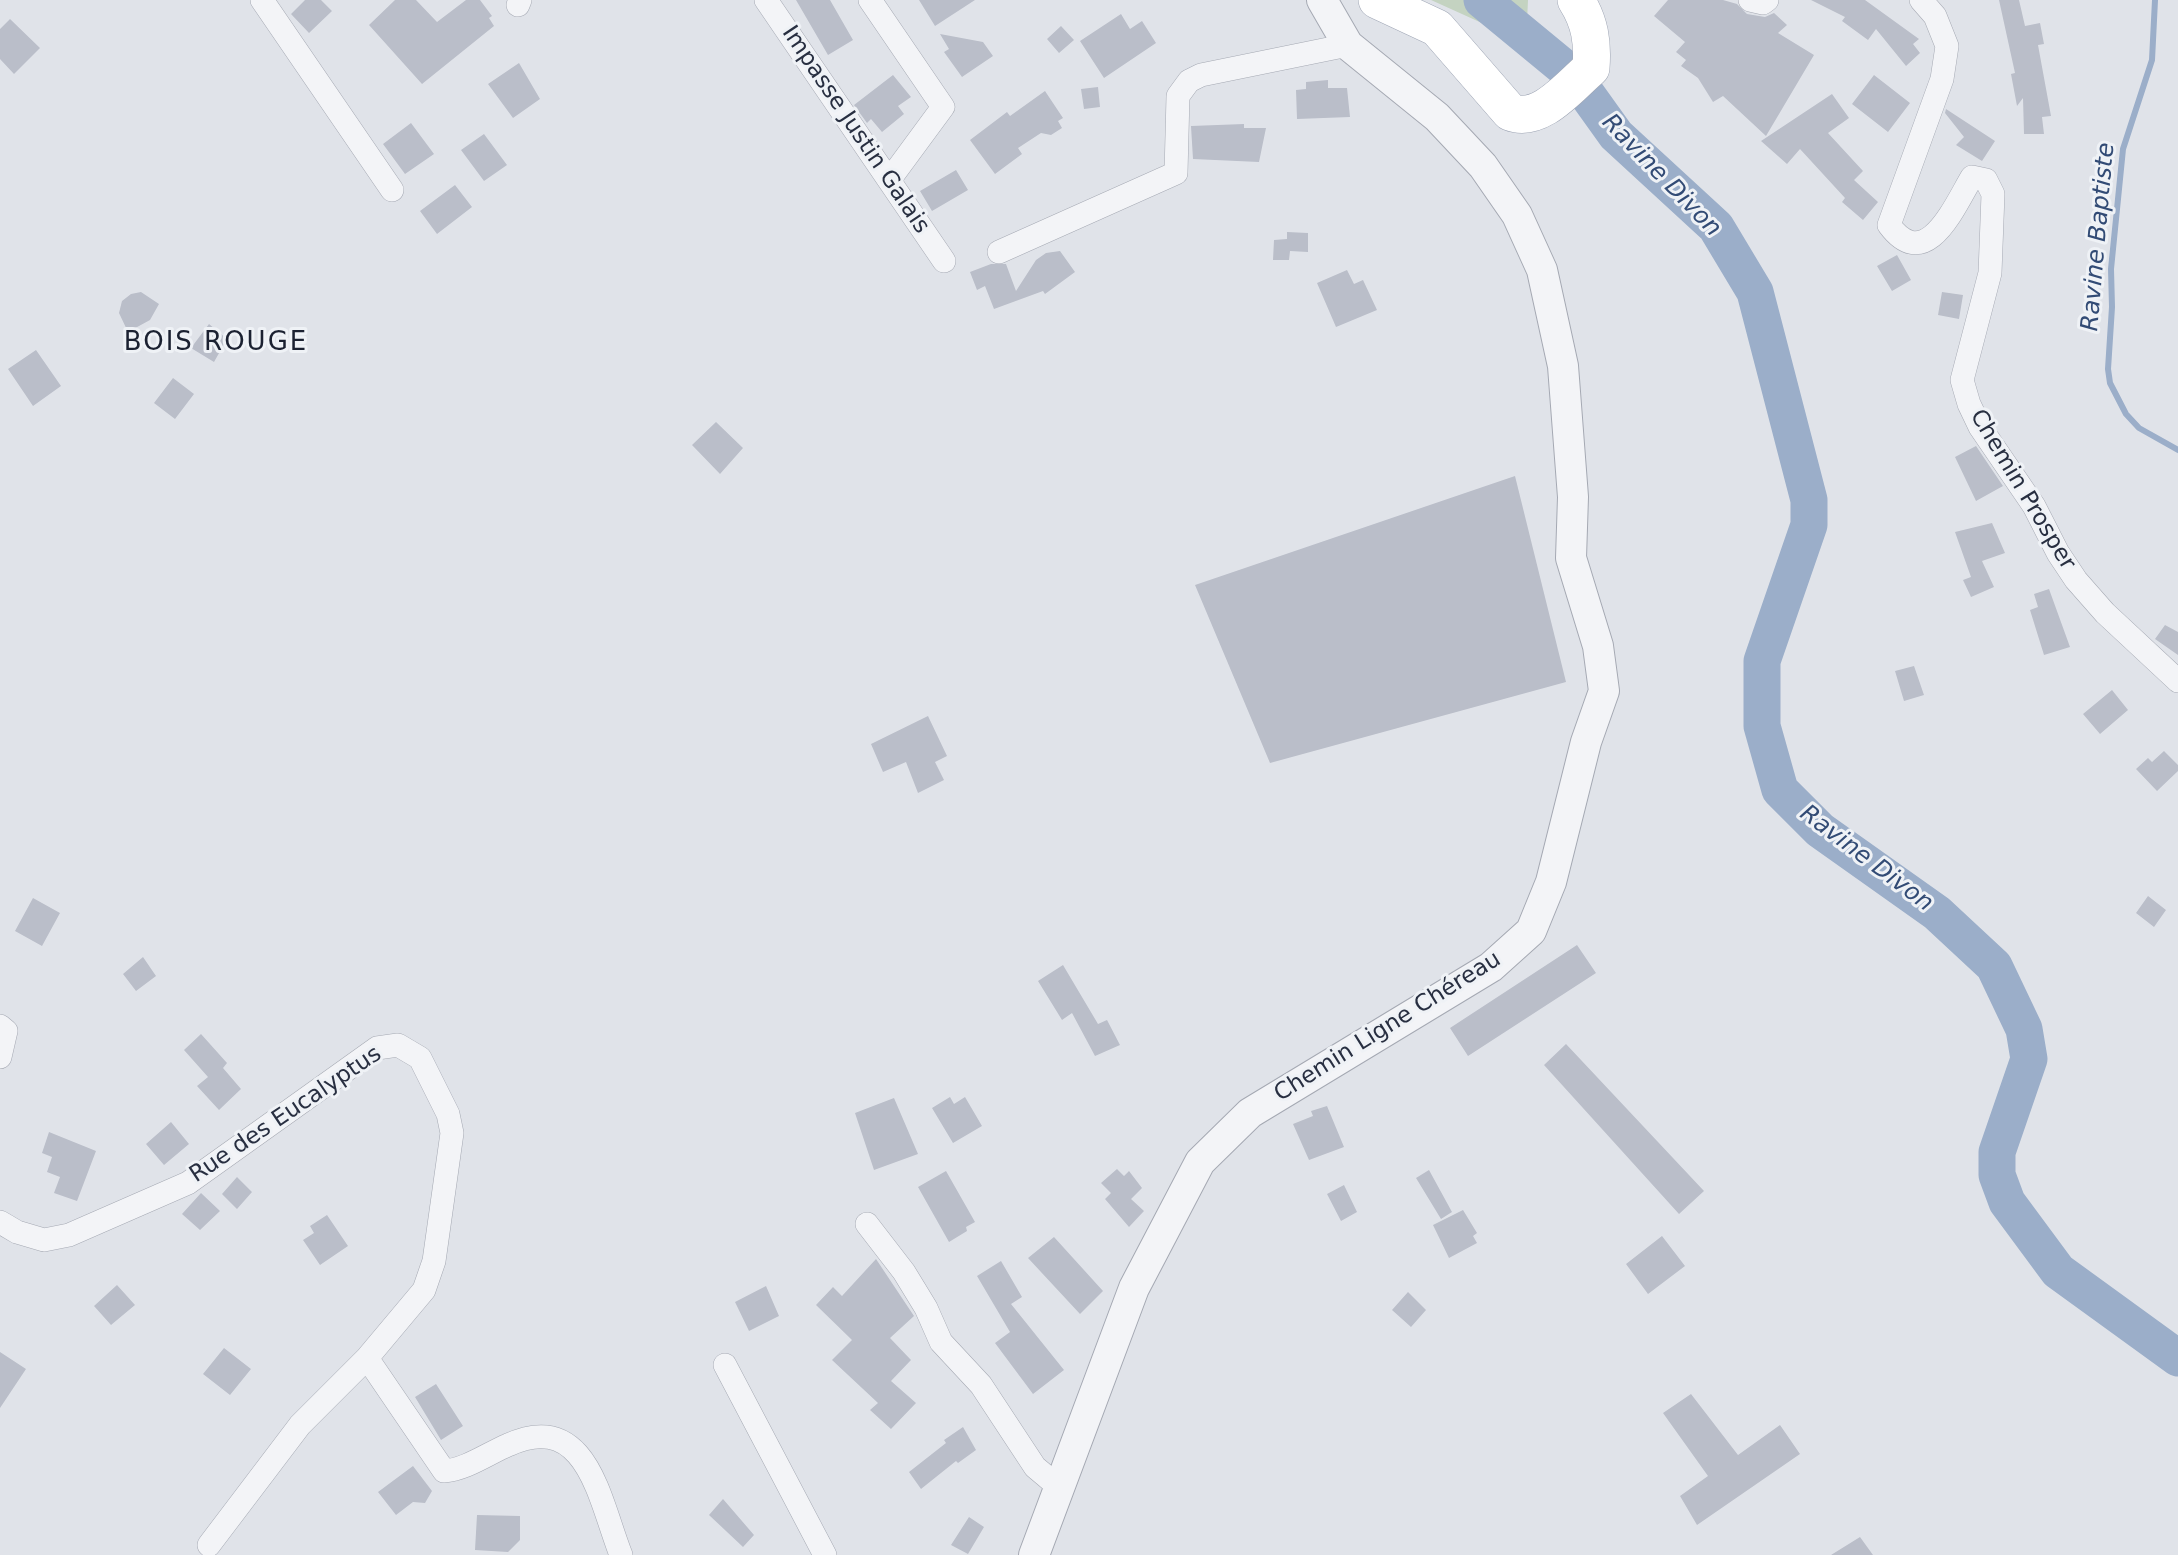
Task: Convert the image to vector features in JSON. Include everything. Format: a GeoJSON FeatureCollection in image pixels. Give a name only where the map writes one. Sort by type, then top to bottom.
{"type":"FeatureCollection","features":[{"type":"Feature","properties":{"kind":"main road"},"geometry":{"type":"LineString","coordinates":[[1377,0],[1437,28],[1510,112],[1523,117],[1536,113],[1591,68],[1592,45],[1587,17],[1576,0]]}},
{"type":"Feature","properties":{"kind":"street"},"geometry":{"type":"LineString","coordinates":[[262,0],[392,190]]}},
{"type":"Feature","properties":{"kind":"street","name":"Impasse Justin Galais"},"geometry":{"type":"LineString","coordinates":[[766,0],[944,261]]}},
{"type":"Feature","properties":{"kind":"street"},"geometry":{"type":"LineString","coordinates":[[870,0],[943,107],[890,179]]}},
{"type":"Feature","properties":{"kind":"street","name":"Chemin Ligne Chéreau"},"geometry":{"type":"LineString","coordinates":[[1034,1555],[1134,1288],[1200,1161],[1250,1113],[1491,967],[1531,931],[1551,882],[1586,743],[1604,691],[1598,646],[1571,558],[1573,497],[1563,366],[1542,271],[1517,215],[1483,166],[1437,117],[1348,45],[1322,0]]}},
{"type":"Feature","properties":{"kind":"street"},"geometry":{"type":"LineString","coordinates":[[1749,0],[1763,3],[1767,0]]}},
{"type":"Feature","properties":{"kind":"street","name":"Chemin Prosper"},"geometry":{"type":"LineString","coordinates":[[1922,0],[1935,16],[1947,46],[1942,79],[1889,225],[1900,240],[1913,243],[1929,240],[1943,225],[1972,177],[1986,180],[1993,194],[1990,273],[1962,380],[1969,404],[1980,427],[2034,506],[2058,553],[2076,580],[2105,613],[2178,681]]}},
{"type":"Feature","properties":{"kind":"street"},"geometry":{"type":"LineString","coordinates":[[999,252],[1176,173],[1178,96],[1189,82],[1201,75],[1348,45]]}},
{"type":"Feature","properties":{"kind":"street"},"geometry":{"type":"LineString","coordinates":[[0,1026],[6,1031],[0,1057]]}},
{"type":"Feature","properties":{"kind":"street","name":"Rue des Eucalyptus"},"geometry":{"type":"LineString","coordinates":[[0,1222],[44,1240],[96,1225],[188,1183],[377,1048],[398,1045],[420,1058],[448,1114],[452,1133],[434,1261],[424,1290],[367,1359],[300,1425],[209,1545]]}},
{"type":"Feature","properties":{"kind":"street"},"geometry":{"type":"LineString","coordinates":[[867,1224],[904,1272],[926,1308],[941,1342],[981,1385],[1035,1467],[1060,1488]]}},
{"type":"Feature","properties":{"kind":"street"},"geometry":{"type":"LineString","coordinates":[[367,1359],[444,1471],[514,1442],[543,1435],[558,1436],[574,1447],[586,1464],[621,1555]]}},
{"type":"Feature","properties":{"kind":"street"},"geometry":{"type":"LineString","coordinates":[[725,1365],[825,1555]]}},
{"type":"Feature","properties":{"kind":"green space"},"geometry":{"type":"Polygon","coordinates":[[[1431,0],[1528,0],[1526,44],[1526,43],[1431,0]]]}},
{"type":"Feature","properties":{"kind":"building"},"geometry":{"type":"Polygon","coordinates":[[[305,0],[321,0],[332,11],[309,33],[291,14],[305,0]]]}},
{"type":"Feature","properties":{"kind":"building"},"geometry":{"type":"Polygon","coordinates":[[[395,0],[416,0],[437,22],[466,0],[480,0],[492,16],[489,18],[494,26],[422,84],[369,25],[395,0]]]}},
{"type":"Feature","properties":{"kind":"building"},"geometry":{"type":"Polygon","coordinates":[[[796,0],[830,0],[853,40],[828,55],[796,0]]]}},
{"type":"Feature","properties":{"kind":"building"},"geometry":{"type":"Polygon","coordinates":[[[919,0],[975,0],[935,26],[919,0]]]}},
{"type":"Feature","properties":{"kind":"building"},"geometry":{"type":"Polygon","coordinates":[[[1668,0],[1723,0],[1737,4],[1747,14],[1765,17],[1774,13],[1787,25],[1778,33],[1814,55],[1766,136],[1723,96],[1713,102],[1698,78],[1681,66],[1686,60],[1676,52],[1685,42],[1654,16],[1668,0]]]}},
{"type":"Feature","properties":{"kind":"building"},"geometry":{"type":"Polygon","coordinates":[[[1811,0],[1865,0],[1919,39],[1913,44],[1920,53],[1906,66],[1876,29],[1868,40],[1842,21],[1845,17],[1811,0]]]}},
{"type":"Feature","properties":{"kind":"building"},"geometry":{"type":"Polygon","coordinates":[[[1999,0],[2019,0],[2025,26],[2040,23],[2044,44],[2038,45],[2051,116],[2042,117],[2044,134],[2024,134],[2023,98],[2017,106],[2011,74],[2015,73],[1999,0]]]}},
{"type":"Feature","properties":{"kind":"building"},"geometry":{"type":"Polygon","coordinates":[[[1121,14],[1130,29],[1142,21],[1156,43],[1104,78],[1080,41],[1121,14]]]}},
{"type":"Feature","properties":{"kind":"building"},"geometry":{"type":"Polygon","coordinates":[[[10,19],[40,48],[14,74],[0,59],[0,29],[10,19]]]}},
{"type":"Feature","properties":{"kind":"building"},"geometry":{"type":"Polygon","coordinates":[[[1061,26],[1074,40],[1059,53],[1047,39],[1061,26]]]}},
{"type":"Feature","properties":{"kind":"building"},"geometry":{"type":"Polygon","coordinates":[[[940,34],[983,42],[993,56],[962,77],[944,52],[949,49],[940,34]]]}},
{"type":"Feature","properties":{"kind":"building"},"geometry":{"type":"Polygon","coordinates":[[[519,63],[540,99],[513,118],[488,84],[519,63]]]}},
{"type":"Feature","properties":{"kind":"building"},"geometry":{"type":"Polygon","coordinates":[[[893,75],[911,97],[898,106],[904,114],[882,132],[871,119],[867,123],[854,105],[893,75]]]}},
{"type":"Feature","properties":{"kind":"building"},"geometry":{"type":"Polygon","coordinates":[[[1874,75],[1910,103],[1888,132],[1852,104],[1874,75]]]}},
{"type":"Feature","properties":{"kind":"building"},"geometry":{"type":"Polygon","coordinates":[[[1328,80],[1328,88],[1347,88],[1350,117],[1297,119],[1296,90],[1306,89],[1306,82],[1328,80]]]}},
{"type":"Feature","properties":{"kind":"building"},"geometry":{"type":"Polygon","coordinates":[[[1098,87],[1100,107],[1084,109],[1081,89],[1098,87]]]}},
{"type":"Feature","properties":{"kind":"building"},"geometry":{"type":"Polygon","coordinates":[[[1045,91],[1063,118],[1058,121],[1062,128],[1051,135],[1041,133],[1018,148],[1022,154],[995,174],[970,140],[1007,112],[1010,116],[1045,91]]]}},
{"type":"Feature","properties":{"kind":"building"},"geometry":{"type":"Polygon","coordinates":[[[1832,94],[1849,118],[1828,133],[1863,171],[1854,180],[1878,202],[1863,220],[1842,202],[1845,198],[1800,149],[1787,164],[1761,141],[1832,94]]]}},
{"type":"Feature","properties":{"kind":"building"},"geometry":{"type":"Polygon","coordinates":[[[1946,109],[1995,141],[1982,161],[1956,145],[1964,137],[1945,113],[1946,109]]]}},
{"type":"Feature","properties":{"kind":"building"},"geometry":{"type":"Polygon","coordinates":[[[411,123],[434,154],[405,174],[383,144],[411,123]]]}},
{"type":"Feature","properties":{"kind":"building"},"geometry":{"type":"Polygon","coordinates":[[[1244,124],[1244,128],[1266,128],[1259,162],[1193,159],[1191,126],[1244,124]]]}},
{"type":"Feature","properties":{"kind":"building"},"geometry":{"type":"Polygon","coordinates":[[[484,134],[507,165],[484,181],[461,150],[484,134]]]}},
{"type":"Feature","properties":{"kind":"building"},"geometry":{"type":"Polygon","coordinates":[[[956,170],[968,190],[932,211],[920,191],[956,170]]]}},
{"type":"Feature","properties":{"kind":"building"},"geometry":{"type":"Polygon","coordinates":[[[455,185],[472,207],[437,234],[420,211],[455,185]]]}},
{"type":"Feature","properties":{"kind":"building"},"geometry":{"type":"Polygon","coordinates":[[[1287,232],[1308,233],[1308,252],[1290,251],[1289,260],[1273,260],[1274,240],[1287,239],[1287,232]]]}},
{"type":"Feature","properties":{"kind":"building"},"geometry":{"type":"Polygon","coordinates":[[[1060,251],[1075,272],[1045,294],[1043,291],[994,309],[985,286],[977,290],[970,272],[991,264],[1006,264],[1016,291],[1036,260],[1046,253],[1060,251]]]}},
{"type":"Feature","properties":{"kind":"building"},"geometry":{"type":"Polygon","coordinates":[[[1897,255],[1911,280],[1892,291],[1877,266],[1897,255]]]}},
{"type":"Feature","properties":{"kind":"building"},"geometry":{"type":"Polygon","coordinates":[[[1347,270],[1354,284],[1363,280],[1377,310],[1336,327],[1317,283],[1347,270]]]}},
{"type":"Feature","properties":{"kind":"building"},"geometry":{"type":"Polygon","coordinates":[[[141,292],[159,304],[150,320],[128,332],[119,313],[122,301],[131,294],[141,292]]]}},
{"type":"Feature","properties":{"kind":"building"},"geometry":{"type":"Polygon","coordinates":[[[1942,292],[1963,295],[1959,319],[1938,315],[1942,292]]]}},
{"type":"Feature","properties":{"kind":"building"},"geometry":{"type":"Polygon","coordinates":[[[209,324],[227,339],[214,362],[191,348],[209,324]]]}},
{"type":"Feature","properties":{"kind":"building"},"geometry":{"type":"Polygon","coordinates":[[[36,350],[61,386],[33,406],[8,369],[36,350]]]}},
{"type":"Feature","properties":{"kind":"building"},"geometry":{"type":"Polygon","coordinates":[[[173,378],[194,394],[175,419],[154,403],[173,378]]]}},
{"type":"Feature","properties":{"kind":"building"},"geometry":{"type":"Polygon","coordinates":[[[716,422],[743,448],[720,474],[692,445],[716,422]]]}},
{"type":"Feature","properties":{"kind":"building"},"geometry":{"type":"Polygon","coordinates":[[[1976,446],[2003,486],[1976,501],[1955,457],[1976,446]]]}},
{"type":"Feature","properties":{"kind":"building"},"geometry":{"type":"Polygon","coordinates":[[[1515,476],[1566,682],[1270,763],[1195,585],[1515,476]]]}},
{"type":"Feature","properties":{"kind":"building"},"geometry":{"type":"Polygon","coordinates":[[[1992,523],[2005,553],[1982,561],[1994,587],[1971,597],[1963,580],[1971,577],[1955,532],[1992,523]]]}},
{"type":"Feature","properties":{"kind":"building"},"geometry":{"type":"Polygon","coordinates":[[[2049,589],[2070,647],[2044,655],[2030,610],[2038,607],[2034,594],[2049,589]]]}},
{"type":"Feature","properties":{"kind":"building"},"geometry":{"type":"Polygon","coordinates":[[[2165,625],[2178,632],[2178,655],[2155,639],[2165,625]]]}},
{"type":"Feature","properties":{"kind":"building"},"geometry":{"type":"Polygon","coordinates":[[[1914,666],[1924,695],[1904,701],[1895,671],[1914,666]]]}},
{"type":"Feature","properties":{"kind":"building"},"geometry":{"type":"Polygon","coordinates":[[[2112,690],[2128,710],[2100,734],[2083,714],[2112,690]]]}},
{"type":"Feature","properties":{"kind":"building"},"geometry":{"type":"Polygon","coordinates":[[[928,716],[947,756],[935,762],[944,780],[918,793],[906,762],[883,772],[871,744],[928,716]]]}},
{"type":"Feature","properties":{"kind":"building"},"geometry":{"type":"Polygon","coordinates":[[[2164,751],[2178,765],[2178,771],[2157,791],[2136,769],[2148,758],[2152,762],[2164,751]]]}},
{"type":"Feature","properties":{"kind":"building"},"geometry":{"type":"Polygon","coordinates":[[[2148,896],[2166,910],[2154,927],[2136,913],[2148,896]]]}},
{"type":"Feature","properties":{"kind":"building"},"geometry":{"type":"Polygon","coordinates":[[[33,898],[60,913],[42,946],[15,931],[33,898]]]}},
{"type":"Feature","properties":{"kind":"building"},"geometry":{"type":"Polygon","coordinates":[[[1577,945],[1596,973],[1468,1056],[1450,1028],[1577,945]]]}},
{"type":"Feature","properties":{"kind":"building"},"geometry":{"type":"Polygon","coordinates":[[[143,957],[156,976],[136,991],[123,974],[143,957]]]}},
{"type":"Feature","properties":{"kind":"building"},"geometry":{"type":"Polygon","coordinates":[[[1063,965],[1098,1024],[1107,1020],[1120,1045],[1095,1056],[1072,1013],[1062,1020],[1038,981],[1063,965]]]}},
{"type":"Feature","properties":{"kind":"building"},"geometry":{"type":"Polygon","coordinates":[[[201,1034],[227,1063],[223,1068],[241,1089],[219,1110],[197,1086],[208,1077],[184,1050],[201,1034]]]}},
{"type":"Feature","properties":{"kind":"building"},"geometry":{"type":"Polygon","coordinates":[[[1566,1044],[1704,1191],[1679,1214],[1544,1065],[1566,1044]]]}},
{"type":"Feature","properties":{"kind":"building"},"geometry":{"type":"Polygon","coordinates":[[[950,1097],[954,1104],[965,1097],[982,1126],[953,1143],[932,1108],[950,1097]]]}},
{"type":"Feature","properties":{"kind":"building"},"geometry":{"type":"Polygon","coordinates":[[[894,1098],[918,1154],[874,1170],[855,1113],[894,1098]]]}},
{"type":"Feature","properties":{"kind":"building"},"geometry":{"type":"Polygon","coordinates":[[[1327,1106],[1344,1147],[1309,1160],[1293,1124],[1313,1116],[1311,1111],[1327,1106]]]}},
{"type":"Feature","properties":{"kind":"building"},"geometry":{"type":"Polygon","coordinates":[[[171,1122],[189,1144],[164,1165],[146,1144],[171,1122]]]}},
{"type":"Feature","properties":{"kind":"building"},"geometry":{"type":"Polygon","coordinates":[[[49,1132],[96,1151],[77,1201],[54,1193],[60,1177],[47,1172],[52,1157],[42,1153],[49,1132]]]}},
{"type":"Feature","properties":{"kind":"building"},"geometry":{"type":"Polygon","coordinates":[[[1117,1169],[1124,1176],[1129,1171],[1142,1188],[1131,1199],[1144,1211],[1129,1227],[1105,1199],[1111,1193],[1101,1183],[1117,1169]]]}},
{"type":"Feature","properties":{"kind":"building"},"geometry":{"type":"Polygon","coordinates":[[[1429,1170],[1452,1212],[1441,1219],[1416,1178],[1429,1170]]]}},
{"type":"Feature","properties":{"kind":"building"},"geometry":{"type":"Polygon","coordinates":[[[946,1171],[975,1222],[966,1227],[967,1231],[949,1242],[918,1187],[946,1171]]]}},
{"type":"Feature","properties":{"kind":"building"},"geometry":{"type":"Polygon","coordinates":[[[237,1177],[252,1192],[237,1209],[222,1194],[237,1177]]]}},
{"type":"Feature","properties":{"kind":"building"},"geometry":{"type":"Polygon","coordinates":[[[1344,1185],[1357,1212],[1341,1221],[1327,1194],[1344,1185]]]}},
{"type":"Feature","properties":{"kind":"building"},"geometry":{"type":"Polygon","coordinates":[[[201,1193],[220,1211],[200,1230],[182,1214],[201,1193]]]}},
{"type":"Feature","properties":{"kind":"building"},"geometry":{"type":"Polygon","coordinates":[[[1463,1210],[1477,1233],[1473,1236],[1477,1243],[1449,1258],[1433,1225],[1463,1210]]]}},
{"type":"Feature","properties":{"kind":"building"},"geometry":{"type":"Polygon","coordinates":[[[327,1215],[348,1246],[320,1265],[303,1240],[314,1233],[310,1226],[327,1215]]]}},
{"type":"Feature","properties":{"kind":"building"},"geometry":{"type":"Polygon","coordinates":[[[1662,1236],[1685,1266],[1648,1294],[1626,1264],[1662,1236]]]}},
{"type":"Feature","properties":{"kind":"building"},"geometry":{"type":"Polygon","coordinates":[[[1054,1237],[1103,1291],[1080,1314],[1028,1258],[1054,1237]]]}},
{"type":"Feature","properties":{"kind":"building"},"geometry":{"type":"Polygon","coordinates":[[[876,1259],[914,1316],[890,1338],[911,1360],[891,1381],[916,1403],[891,1429],[870,1410],[878,1403],[832,1360],[852,1340],[816,1305],[833,1287],[842,1296],[876,1259]]]}},
{"type":"Feature","properties":{"kind":"building"},"geometry":{"type":"Polygon","coordinates":[[[1001,1261],[1022,1297],[1011,1304],[1064,1370],[1033,1394],[995,1343],[1010,1332],[977,1276],[1001,1261]]]}},
{"type":"Feature","properties":{"kind":"building"},"geometry":{"type":"Polygon","coordinates":[[[117,1285],[135,1305],[111,1325],[94,1306],[117,1285]]]}},
{"type":"Feature","properties":{"kind":"building"},"geometry":{"type":"Polygon","coordinates":[[[766,1286],[779,1316],[749,1331],[735,1302],[766,1286]]]}},
{"type":"Feature","properties":{"kind":"building"},"geometry":{"type":"Polygon","coordinates":[[[1408,1292],[1426,1310],[1411,1327],[1392,1310],[1408,1292]]]}},
{"type":"Feature","properties":{"kind":"building"},"geometry":{"type":"Polygon","coordinates":[[[224,1348],[251,1369],[230,1395],[203,1374],[224,1348]]]}},
{"type":"Feature","properties":{"kind":"building"},"geometry":{"type":"Polygon","coordinates":[[[0,1352],[26,1369],[0,1408],[0,1352]]]}},
{"type":"Feature","properties":{"kind":"building"},"geometry":{"type":"Polygon","coordinates":[[[436,1384],[463,1426],[441,1440],[415,1397],[436,1384]]]}},
{"type":"Feature","properties":{"kind":"building"},"geometry":{"type":"Polygon","coordinates":[[[1691,1394],[1738,1455],[1780,1425],[1800,1454],[1697,1525],[1680,1496],[1708,1476],[1663,1413],[1691,1394]]]}},
{"type":"Feature","properties":{"kind":"building"},"geometry":{"type":"Polygon","coordinates":[[[963,1427],[976,1450],[958,1463],[956,1461],[921,1489],[909,1472],[946,1443],[944,1440],[963,1427]]]}},
{"type":"Feature","properties":{"kind":"building"},"geometry":{"type":"Polygon","coordinates":[[[413,1466],[432,1491],[425,1503],[413,1502],[396,1515],[378,1492],[413,1466]]]}},
{"type":"Feature","properties":{"kind":"building"},"geometry":{"type":"Polygon","coordinates":[[[723,1499],[754,1535],[743,1547],[709,1515],[723,1499]]]}},
{"type":"Feature","properties":{"kind":"building"},"geometry":{"type":"Polygon","coordinates":[[[477,1515],[520,1516],[520,1540],[508,1552],[475,1550],[477,1515]]]}},
{"type":"Feature","properties":{"kind":"building"},"geometry":{"type":"Polygon","coordinates":[[[969,1517],[984,1527],[968,1554],[951,1545],[969,1517]]]}},
{"type":"Feature","properties":{"kind":"building"},"geometry":{"type":"Polygon","coordinates":[[[1860,1537],[1873,1555],[1831,1555],[1860,1537]]]}},
{"type":"Feature","properties":{"kind":"waterway","name":"Ravine Divon"},"geometry":{"type":"LineString","coordinates":[[1482,0],[1573,75],[1616,135],[1716,227],[1755,292],[1809,500],[1809,525],[1762,661],[1762,726],[1780,790],[1820,830],[1937,913],[1994,966],[2024,1029],[2029,1059],[1997,1152],[1997,1175],[2007,1202],[2058,1271],[2178,1358]]}},
{"type":"Feature","properties":{"kind":"waterway","name":"Ravine Baptiste"},"geometry":{"type":"LineString","coordinates":[[2155,0],[2152,60],[2123,149],[2111,269],[2112,307],[2108,369],[2110,383],[2126,414],[2139,428],[2178,450]]}},
{"type":"Feature","properties":{"kind":"district","name":"BOIS ROUGE"},"geometry":{"type":"Point","coordinates":[216,343]}}]}
